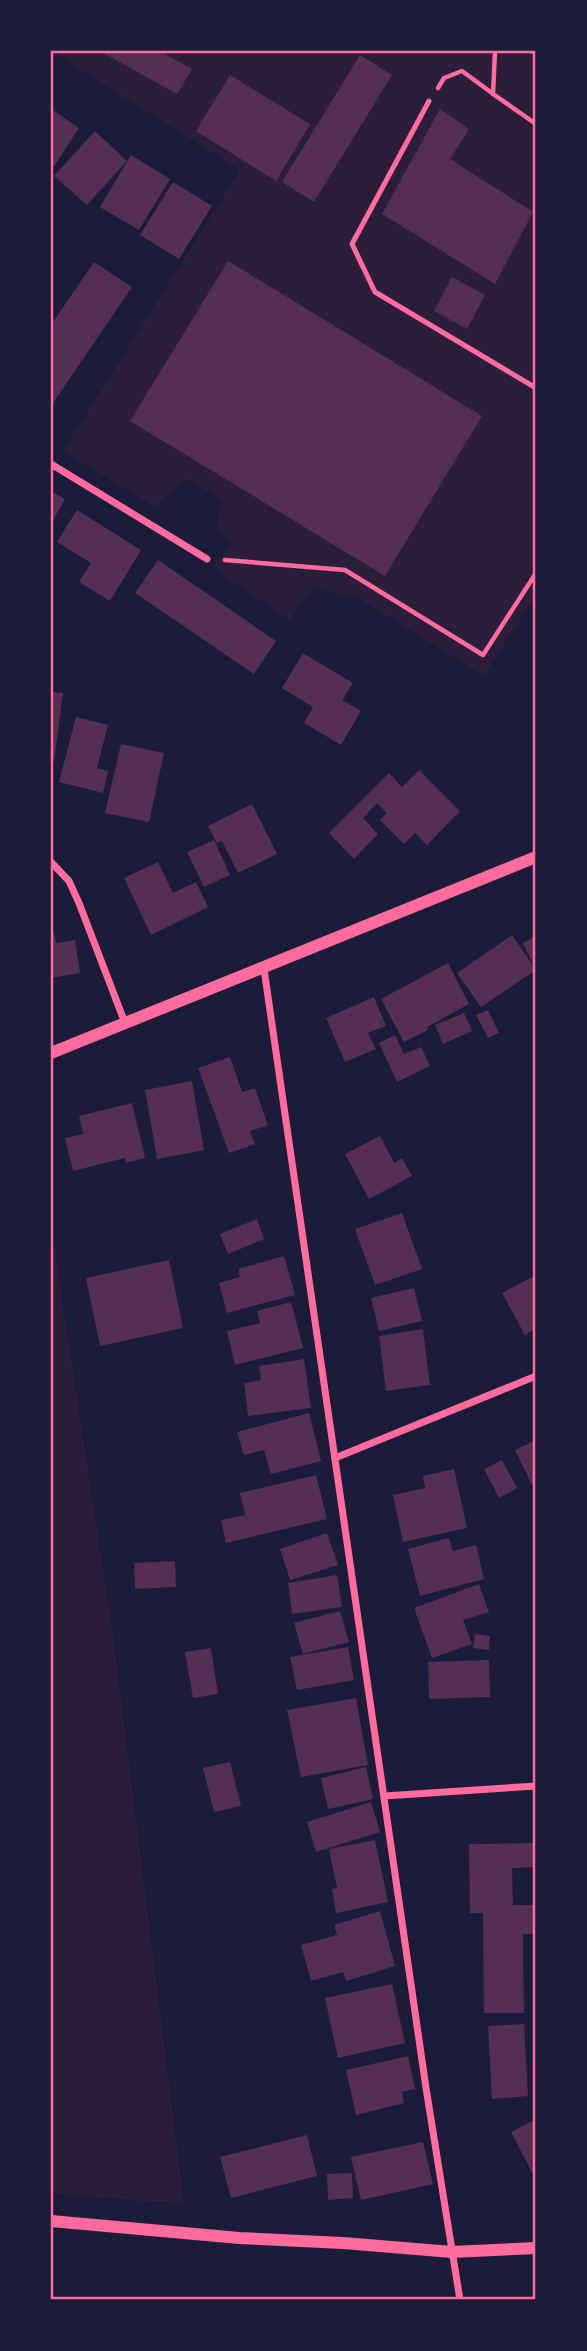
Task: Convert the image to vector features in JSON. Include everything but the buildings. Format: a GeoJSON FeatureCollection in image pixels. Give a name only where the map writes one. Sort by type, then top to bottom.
{"type":"FeatureCollection","features":[{"type":"Feature","properties":{"kind":"street"},"geometry":{"type":"LineString","coordinates":[[51,464],[207,559]]}},
{"type":"Feature","properties":{"kind":"street"},"geometry":{"type":"LineString","coordinates":[[51,1053],[536,857]]}},
{"type":"Feature","properties":{"kind":"street"},"geometry":{"type":"LineString","coordinates":[[51,862],[69,881],[125,1023]]}},
{"type":"Feature","properties":{"kind":"street"},"geometry":{"type":"LineString","coordinates":[[264,969],[426,2088],[460,2300]]}},
{"type":"Feature","properties":{"kind":"street"},"geometry":{"type":"LineString","coordinates":[[335,1458],[536,1376]]}},
{"type":"Feature","properties":{"kind":"street"},"geometry":{"type":"LineString","coordinates":[[384,1796],[536,1786]]}},
{"type":"Feature","properties":{"kind":"street"},"geometry":{"type":"LineString","coordinates":[[51,2221],[239,2238],[452,2252],[536,2248]]}},
{"type":"Feature","properties":{"kind":"lane"},"geometry":{"type":"LineString","coordinates":[[429,101],[352,244],[375,292],[536,388]]}},
{"type":"Feature","properties":{"kind":"path"},"geometry":{"type":"LineString","coordinates":[[493,94],[495,51]]}},
{"type":"Feature","properties":{"kind":"path"},"geometry":{"type":"LineString","coordinates":[[532,51],[536,54]]}},
{"type":"Feature","properties":{"kind":"path"},"geometry":{"type":"LineString","coordinates":[[429,101],[444,78],[462,71],[536,124]]}},
{"type":"Feature","properties":{"kind":"path"},"geometry":{"type":"LineString","coordinates":[[207,559],[345,570],[483,655],[536,573]]}},
{"type":"Feature","properties":{"kind":"shaded area"},"geometry":{"type":"Polygon","coordinates":[[[51,51],[536,51],[536,594],[484,676],[358,598],[313,587],[290,620],[213,569],[230,542],[216,529],[222,500],[185,479],[155,507],[63,451],[240,170],[51,51]]]}},
{"type":"Feature","properties":{"kind":"shaded area"},"geometry":{"type":"Polygon","coordinates":[[[51,1227],[112,1628],[184,2204],[51,2194],[51,1227]]]}}]}
